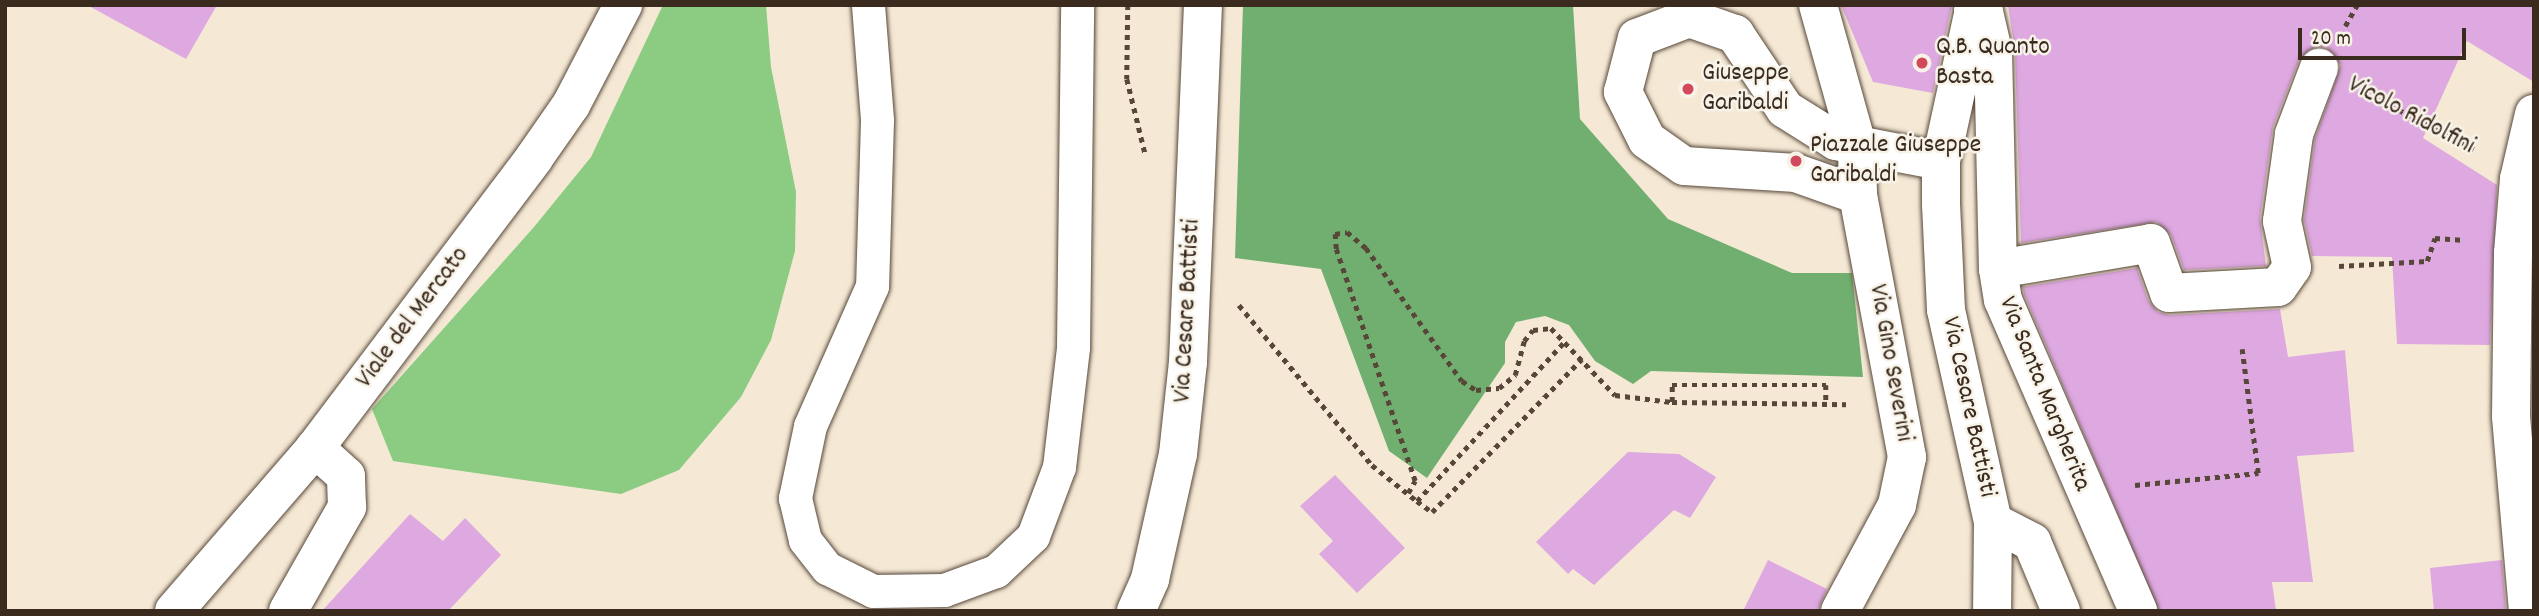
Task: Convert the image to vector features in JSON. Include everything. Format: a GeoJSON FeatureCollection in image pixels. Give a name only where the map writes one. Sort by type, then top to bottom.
{"type":"FeatureCollection","features":[{"type":"Feature","properties":{"kind":"street","name":"Viale del Mercato"},"geometry":{"type":"LineString","coordinates":[[174,611],[315,448],[571,105],[624,5]]}},
{"type":"Feature","properties":{"kind":"street","name":"Via Cesare Battisti"},"geometry":{"type":"LineString","coordinates":[[1136,611],[1150,579],[1181,428],[1188,362],[1203,5]]}},
{"type":"Feature","properties":{"kind":"street"},"geometry":{"type":"LineString","coordinates":[[1818,5],[1857,145],[1858,195],[1796,173],[1684,166],[1647,140],[1623,92],[1637,38],[1689,18],[1735,34],[1785,109],[1836,141],[1857,145],[1941,160],[1974,8]]}},
{"type":"Feature","properties":{"kind":"street","name":"Via Santa Margherita"},"geometry":{"type":"LineString","coordinates":[[1974,8],[1984,12],[1993,51],[1998,269],[2003,300],[2082,490],[2138,611]]}},
{"type":"Feature","properties":{"kind":"street","name":"Vicolo Ridolfini"},"geometry":{"type":"LineString","coordinates":[[2291,267],[2282,221],[2294,134],[2319,68]]}},
{"type":"Feature","properties":{"kind":"street"},"geometry":{"type":"LineString","coordinates":[[2528,611],[2522,406],[2513,253],[2526,177],[2532,119]]}},
{"type":"Feature","properties":{"kind":"street","name":"Via Cesare Battisti"},"geometry":{"type":"LineString","coordinates":[[1941,160],[1946,310],[1993,522],[1992,611]]}},
{"type":"Feature","properties":{"kind":"street","name":"Via Gino Severini"},"geometry":{"type":"LineString","coordinates":[[1840,611],[1897,505],[1908,457],[1858,195]]}},
{"type":"Feature","properties":{"kind":"street"},"geometry":{"type":"LineString","coordinates":[[1998,269],[2151,243],[2169,293],[2278,286],[2291,267]]}},
{"type":"Feature","properties":{"kind":"street"},"geometry":{"type":"LineString","coordinates":[[288,611],[347,508],[346,476],[315,448]]}},
{"type":"Feature","properties":{"kind":"street"},"geometry":{"type":"LineString","coordinates":[[1993,522],[2032,542],[2061,611]]}},
{"type":"Feature","properties":{"kind":"lane"},"geometry":{"type":"LineString","coordinates":[[868,5],[877,120],[872,286],[810,426],[795,498],[805,540],[827,568],[873,591],[944,590],[996,570],[1033,536],[1059,467],[1073,347],[1077,5]]}},
{"type":"Feature","properties":{"kind":"path"},"geometry":{"type":"LineString","coordinates":[[1128,5],[1127,79],[1145,155]]}},
{"type":"Feature","properties":{"kind":"path","name":"Vicolo Ridolfini"},"geometry":{"type":"LineString","coordinates":[[2319,68],[2494,159],[2532,119]]}},
{"type":"Feature","properties":{"kind":"path"},"geometry":{"type":"LineString","coordinates":[[1408,493],[1415,481],[1336,249],[1335,234],[1347,232],[1366,248],[1462,381],[1476,390],[1499,388],[1515,375],[1524,341],[1533,330],[1550,328],[1566,340],[1615,395],[1672,402],[1826,403],[1826,385],[1672,385],[1672,402]]}},
{"type":"Feature","properties":{"kind":"path"},"geometry":{"type":"LineString","coordinates":[[2291,267],[2427,261],[2435,238],[2464,240],[2513,253]]}},
{"type":"Feature","properties":{"kind":"path"},"geometry":{"type":"LineString","coordinates":[[1417,501],[1566,340]]}},
{"type":"Feature","properties":{"kind":"path"},"geometry":{"type":"LineString","coordinates":[[2082,490],[2258,473],[2242,349]]}},
{"type":"Feature","properties":{"kind":"path"},"geometry":{"type":"LineString","coordinates":[[1329,415],[1372,465],[1432,512],[1582,359]]}},
{"type":"Feature","properties":{"kind":"green space"},"geometry":{"type":"Polygon","coordinates":[[[663,5],[766,5],[771,67],[796,192],[795,251],[771,340],[741,397],[679,470],[621,494],[393,461],[372,409],[534,227],[591,157],[663,5]]]}},
{"type":"Feature","properties":{"kind":"green space"},"geometry":{"type":"Polygon","coordinates":[[[1243,5],[1573,5],[1580,119],[1668,219],[1792,273],[1852,273],[1863,377],[1651,371],[1633,384],[1595,361],[1569,325],[1545,316],[1516,322],[1505,342],[1505,363],[1427,478],[1389,451],[1321,269],[1235,258],[1243,5]]]}},
{"type":"Feature","properties":{"kind":"building"},"geometry":{"type":"Polygon","coordinates":[[[87,5],[217,5],[186,59],[87,5]]]}},
{"type":"Feature","properties":{"kind":"building"},"geometry":{"type":"Polygon","coordinates":[[[1841,5],[1952,5],[1933,93],[1873,82],[1841,5]]]}},
{"type":"Feature","properties":{"kind":"building"},"geometry":{"type":"Polygon","coordinates":[[[2008,5],[2534,5],[2534,82],[2467,41],[2423,138],[2497,185],[2490,345],[2397,344],[2392,257],[2312,256],[2304,220],[2315,139],[2341,65],[2326,47],[2315,47],[2299,60],[2273,127],[2260,218],[2266,266],[2184,270],[2171,235],[2157,222],[2021,243],[2015,51],[2008,5]]]}},
{"type":"Feature","properties":{"kind":"building"},"geometry":{"type":"Polygon","coordinates":[[[2137,268],[2148,300],[2158,312],[2170,315],[2280,309],[2288,357],[2345,350],[2354,452],[2297,456],[2313,582],[2272,582],[2276,611],[2159,611],[2024,294],[2023,287],[2137,268]]]}},
{"type":"Feature","properties":{"kind":"building"},"geometry":{"type":"Polygon","coordinates":[[[1628,452],[1679,454],[1716,477],[1690,518],[1674,510],[1594,585],[1573,569],[1568,574],[1536,542],[1628,452]]]}},
{"type":"Feature","properties":{"kind":"building"},"geometry":{"type":"Polygon","coordinates":[[[1335,475],[1405,548],[1357,593],[1319,554],[1333,541],[1300,506],[1335,475]]]}},
{"type":"Feature","properties":{"kind":"building"},"geometry":{"type":"Polygon","coordinates":[[[410,514],[443,541],[465,518],[501,555],[448,611],[322,611],[410,514]]]}},
{"type":"Feature","properties":{"kind":"building"},"geometry":{"type":"Polygon","coordinates":[[[1768,560],[1827,589],[1818,611],[1743,611],[1768,560]]]}},
{"type":"Feature","properties":{"kind":"building"},"geometry":{"type":"Polygon","coordinates":[[[2502,560],[2506,611],[2434,611],[2430,568],[2502,560]]]}},
{"type":"Feature","properties":{"kind":"place","name":"Q.B. Quanto Basta"},"geometry":{"type":"Point","coordinates":[1922,63]}},
{"type":"Feature","properties":{"kind":"place","name":"Giuseppe Garibaldi"},"geometry":{"type":"Point","coordinates":[1688,89]}},
{"type":"Feature","properties":{"kind":"place","name":"Piazzale Giuseppe Garibaldi"},"geometry":{"type":"Point","coordinates":[1796,161]}}]}
